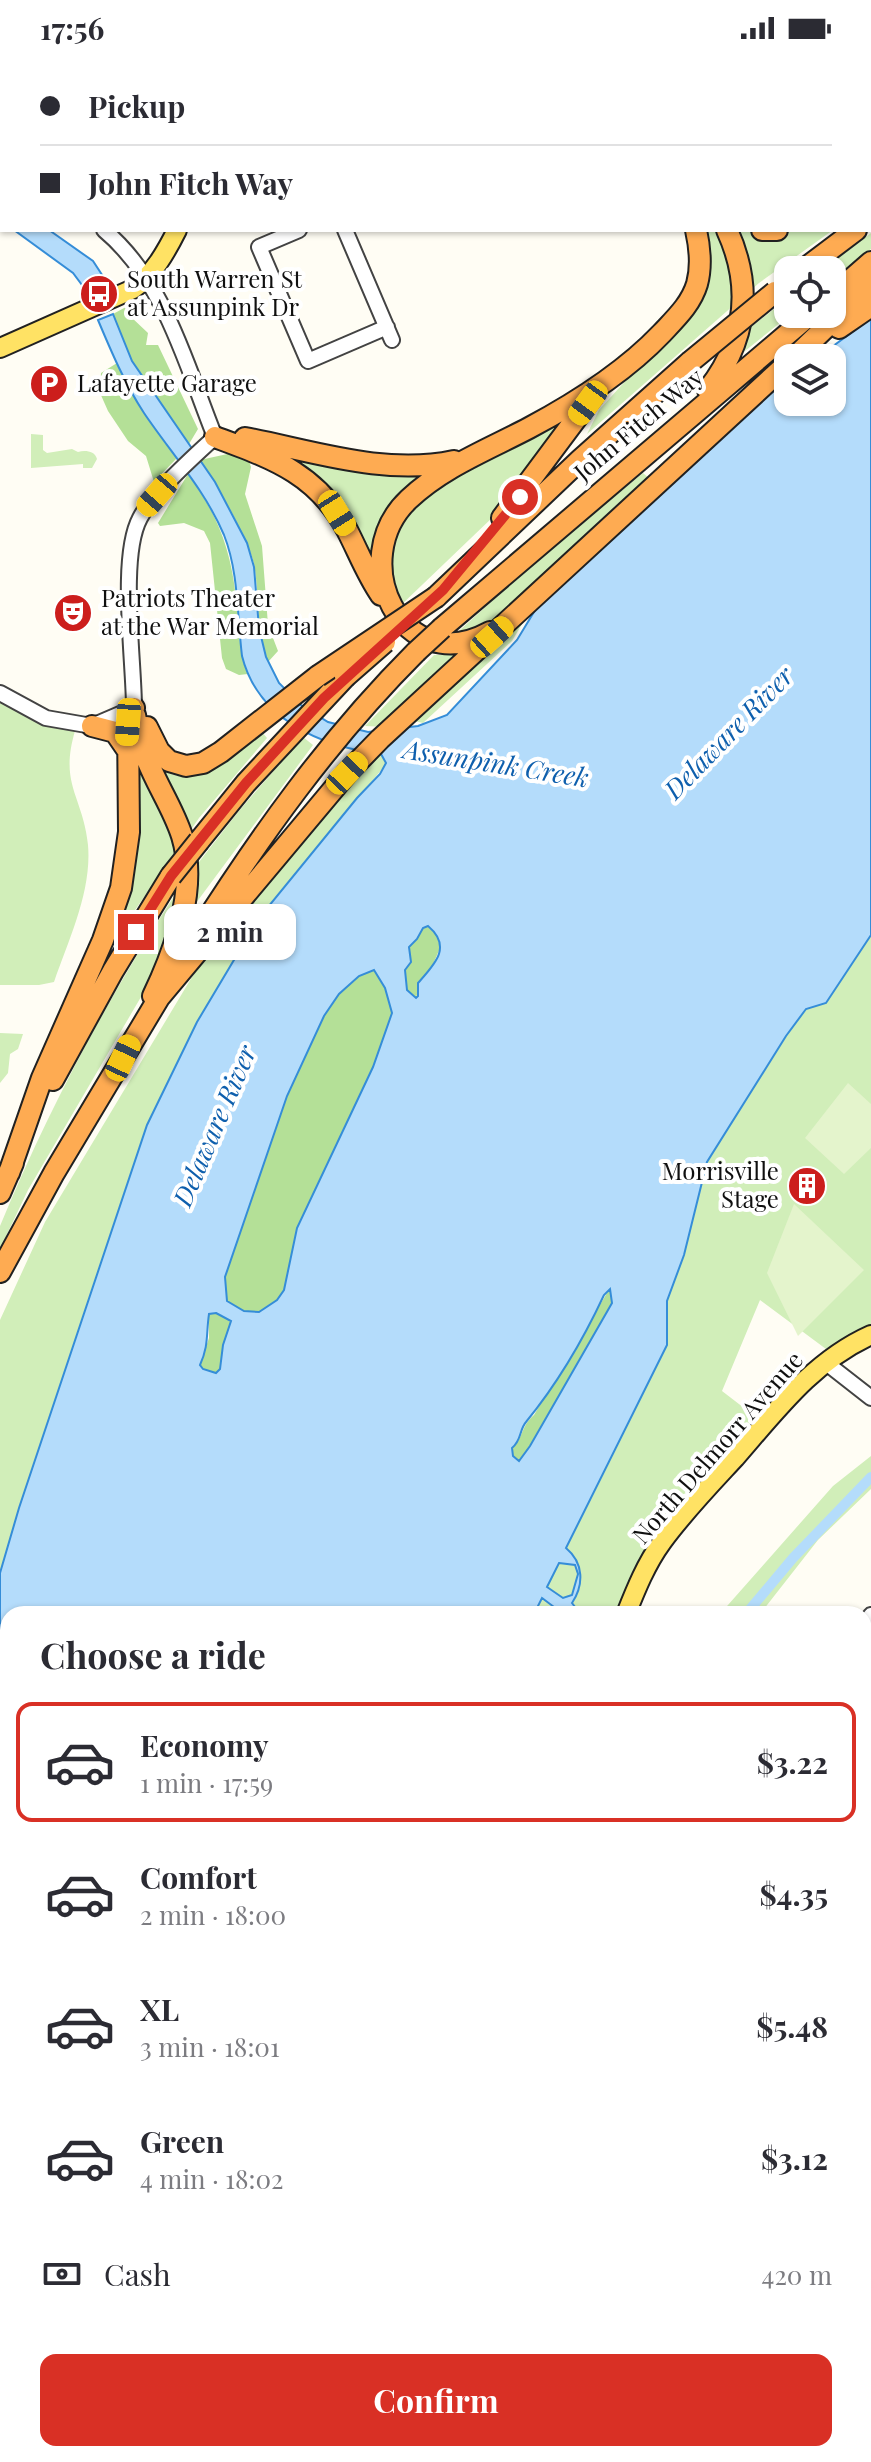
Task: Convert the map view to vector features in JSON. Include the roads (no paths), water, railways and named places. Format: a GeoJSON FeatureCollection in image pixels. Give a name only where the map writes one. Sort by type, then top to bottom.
{"type":"FeatureCollection","features":[{"type":"Feature","properties":{"kind":"highway"},"geometry":{"type":"LineString","coordinates":[[391,609],[382,561],[390,526],[409,499],[466,459],[530,428],[603,383],[654,342],[689,303],[697,285],[700,264],[696,232]]}},
{"type":"Feature","properties":{"kind":"highway"},"geometry":{"type":"LineString","coordinates":[[681,424],[722,372],[735,341],[744,303],[743,277],[728,232]]}},
{"type":"Feature","properties":{"kind":"highway"},"geometry":{"type":"LineString","coordinates":[[822,256],[853,232]]}},
{"type":"Feature","properties":{"kind":"highway"},"geometry":{"type":"LineString","coordinates":[[846,284],[871,262]]}},
{"type":"Feature","properties":{"kind":"highway"},"geometry":{"type":"LineString","coordinates":[[809,344],[871,284]]}},
{"type":"Feature","properties":{"kind":"highway"},"geometry":{"type":"LineString","coordinates":[[0,1193],[52,1083],[113,971],[171,876],[270,757],[345,677],[580,460],[690,362],[774,294]]}},
{"type":"Feature","properties":{"kind":"highway"},"geometry":{"type":"LineString","coordinates":[[815,344],[871,306]]}},
{"type":"Feature","properties":{"kind":"highway","name":"John Fitch Way"},"geometry":{"type":"LineString","coordinates":[[0,1272],[54,1173],[227,886],[307,775],[372,696],[442,628],[794,328]]}},
{"type":"Feature","properties":{"kind":"highway"},"geometry":{"type":"LineString","coordinates":[[157,1000],[347,773],[774,376]]}},
{"type":"Feature","properties":{"kind":"highway"},"geometry":{"type":"LineString","coordinates":[[134,708],[145,722],[159,751],[169,761],[194,765],[209,760],[318,676],[439,593],[520,497],[603,383]]}},
{"type":"Feature","properties":{"kind":"highway"},"geometry":{"type":"LineString","coordinates":[[209,442],[242,437],[406,467],[466,459]]}},
{"type":"Feature","properties":{"kind":"highway"},"geometry":{"type":"LineString","coordinates":[[209,442],[274,459],[316,488],[346,527],[375,585],[409,630],[443,644],[475,641],[511,621]]}},
{"type":"Feature","properties":{"kind":"highway"},"geometry":{"type":"LineString","coordinates":[[9,1173],[42,1078],[103,940],[121,888],[129,832],[126,748],[128,722],[134,708]]}},
{"type":"Feature","properties":{"kind":"highway"},"geometry":{"type":"LineString","coordinates":[[123,1058],[175,943],[183,909],[186,874],[182,836],[144,753],[134,708]]}},
{"type":"Feature","properties":{"kind":"highway"},"geometry":{"type":"LineString","coordinates":[[92,726],[115,732],[126,748]]}},
{"type":"Feature","properties":{"kind":"main road"},"geometry":{"type":"LineString","coordinates":[[147,277],[154,250],[163,232]]}},
{"type":"Feature","properties":{"kind":"main road"},"geometry":{"type":"LineString","coordinates":[[0,348],[133,289],[147,277],[176,232]]}},
{"type":"Feature","properties":{"kind":"main road","name":"North Delmorr Avenue"},"geometry":{"type":"LineString","coordinates":[[629,1606],[662,1542],[802,1382],[825,1362],[871,1335]]}},
{"type":"Feature","properties":{"kind":"street"},"geometry":{"type":"LineString","coordinates":[[0,693],[46,718],[92,726],[134,708],[131,544],[141,514],[209,442],[162,307],[147,277],[125,247],[106,232]]}},
{"type":"Feature","properties":{"kind":"street"},"geometry":{"type":"LineString","coordinates":[[294,232],[259,247],[308,361],[389,334],[346,232]]}},
{"type":"Feature","properties":{"kind":"street"},"geometry":{"type":"LineString","coordinates":[[825,1362],[871,1398]]}},
{"type":"Feature","properties":{"kind":"water"},"geometry":{"type":"Polygon","coordinates":[[[17,232],[52,232],[93,261],[108,284],[88,293],[73,273],[17,232]]]}},
{"type":"Feature","properties":{"kind":"water"},"geometry":{"type":"Polygon","coordinates":[[[113,314],[132,361],[215,482],[247,543],[254,567],[259,628],[266,657],[279,683],[301,705],[328,722],[368,732],[418,726],[447,715],[517,640],[537,607],[774,390],[774,416],[846,416],[846,344],[836,344],[871,318],[871,935],[826,1003],[806,1009],[786,1036],[707,1162],[684,1255],[667,1301],[667,1345],[566,1548],[576,1560],[580,1574],[579,1589],[572,1603],[574,1606],[553,1606],[542,1598],[538,1606],[0,1606],[0,1573],[19,1508],[147,1125],[197,1022],[259,918],[386,763],[381,754],[315,737],[277,713],[262,697],[250,678],[242,656],[235,579],[224,535],[197,487],[137,402],[98,320],[113,314]],[[428,926],[423,928],[409,947],[411,962],[405,970],[407,990],[416,998],[418,983],[438,956],[439,941],[428,926]],[[374,970],[359,976],[339,994],[324,1016],[287,1096],[225,1277],[227,1301],[244,1311],[259,1312],[277,1300],[284,1290],[297,1228],[373,1067],[392,1013],[385,988],[374,970]],[[610,1289],[559,1377],[524,1425],[512,1448],[513,1456],[519,1461],[612,1303],[610,1289]],[[216,1313],[209,1314],[206,1345],[200,1365],[203,1369],[216,1373],[220,1369],[223,1345],[231,1321],[216,1313]],[[559,1563],[547,1587],[563,1598],[572,1595],[578,1574],[575,1565],[559,1563]]]}},
{"type":"Feature","properties":{"kind":"waterway"},"geometry":{"type":"LineString","coordinates":[[753,1606],[793,1558],[871,1477]]}},
{"type":"Feature","properties":{"kind":"place","name":"South Warren St at Assunpink Dr"},"geometry":{"type":"Point","coordinates":[99,294]}},
{"type":"Feature","properties":{"kind":"place","name":"Lafayette Garage"},"geometry":{"type":"Point","coordinates":[49,384]}},
{"type":"Feature","properties":{"kind":"place","name":"Patriots Theater at the War Memorial"},"geometry":{"type":"Point","coordinates":[73,613]}},
{"type":"Feature","properties":{"kind":"place","name":"Morrisville Stage"},"geometry":{"type":"Point","coordinates":[807,1186]}},
{"type":"Feature","properties":{"kind":"water label","name":"Delaware River"},"geometry":{"type":"Point","coordinates":[729,733]}},
{"type":"Feature","properties":{"kind":"water label","name":"Assunpink Creek"},"geometry":{"type":"Point","coordinates":[496,764]}},
{"type":"Feature","properties":{"kind":"water label","name":"Delaware River"},"geometry":{"type":"Point","coordinates":[215,1126]}}]}
